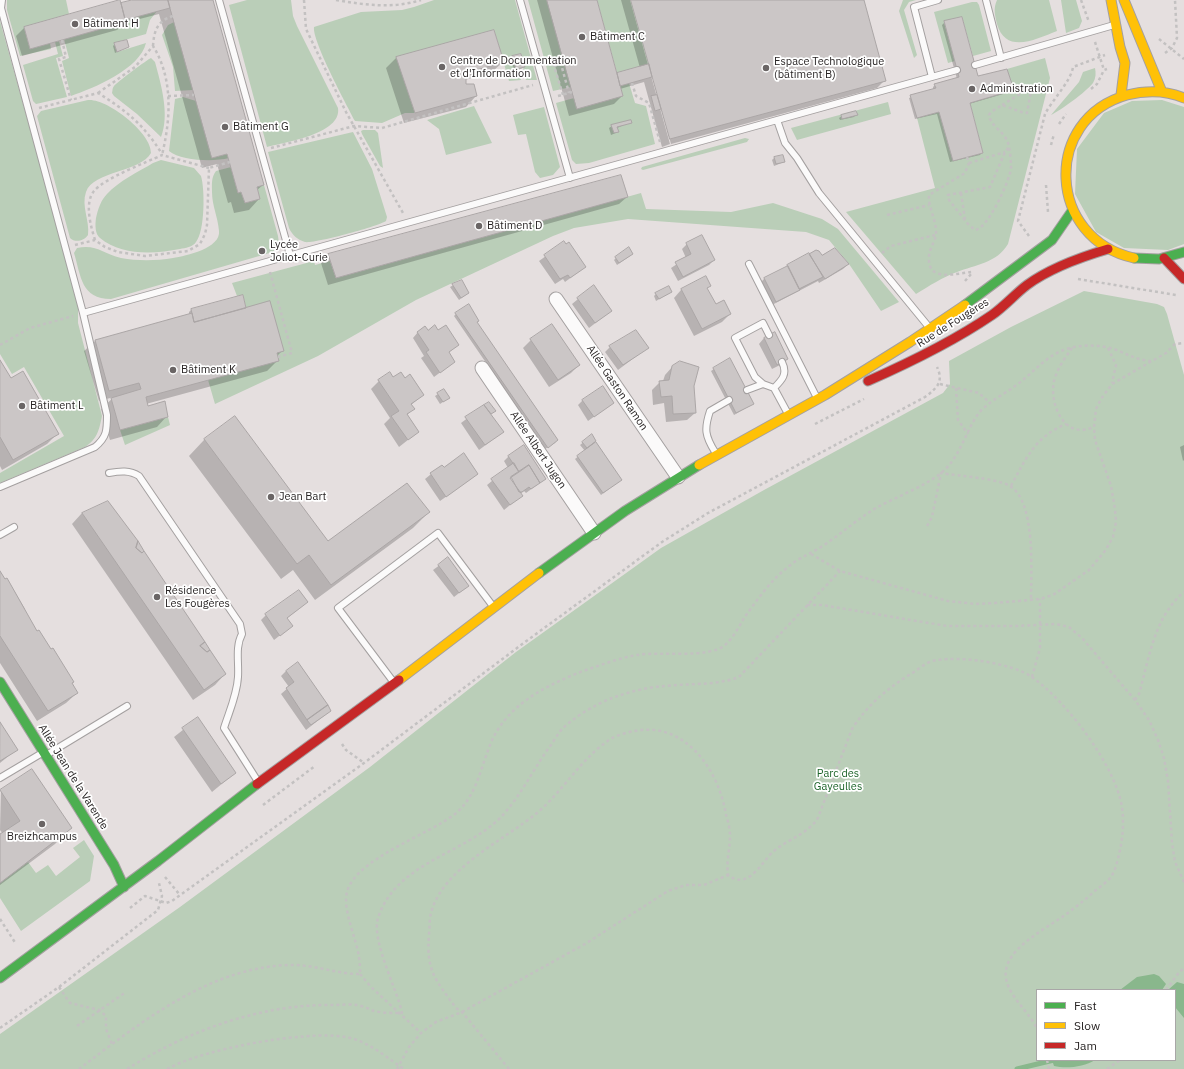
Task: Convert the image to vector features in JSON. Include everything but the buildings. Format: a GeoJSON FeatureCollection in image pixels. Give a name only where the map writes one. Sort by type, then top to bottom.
{"type":"FeatureCollection","features":[{"type":"Feature","properties":{"kind":"main road"},"geometry":{"type":"LineString","coordinates":[[1112,0],[1162,92]]}},
{"type":"Feature","properties":{"kind":"main road"},"geometry":{"type":"LineString","coordinates":[[1122,95],[1125,63],[1120,47],[1124,22],[1124,0]]}},
{"type":"Feature","properties":{"kind":"main road"},"geometry":{"type":"LineString","coordinates":[[1184,98],[1162,92],[1148,91],[1122,95],[1107,102],[1094,111],[1075,135],[1068,150],[1065,165],[1067,196],[1072,211],[1081,226],[1094,239],[1108,249],[1126,256],[1145,260],[1164,258],[1184,252]]}},
{"type":"Feature","properties":{"kind":"main road"},"geometry":{"type":"LineString","coordinates":[[0,978],[124,887],[259,783],[594,533],[678,477],[716,454],[822,397],[985,291],[1052,240],[1072,211]]}},
{"type":"Feature","properties":{"kind":"main road","name":"Rue de Fougères"},"geometry":{"type":"LineString","coordinates":[[822,397],[878,377],[915,360],[993,314],[1028,284],[1063,265],[1090,254],[1108,249]]}},
{"type":"Feature","properties":{"kind":"main road"},"geometry":{"type":"LineString","coordinates":[[1164,258],[1181,274],[1184,279]]}},
{"type":"Feature","properties":{"kind":"main road","name":"Allée Jean de la Varende"},"geometry":{"type":"LineString","coordinates":[[0,682],[120,876],[124,887]]}},
{"type":"Feature","properties":{"kind":"street","name":"Allée Gaston Ramon"},"geometry":{"type":"LineString","coordinates":[[556,299],[678,477]]}},
{"type":"Feature","properties":{"kind":"street","name":"Allée Albert Jugon"},"geometry":{"type":"LineString","coordinates":[[482,368],[594,533]]}},
{"type":"Feature","properties":{"kind":"lane"},"geometry":{"type":"LineString","coordinates":[[0,487],[95,447],[103,441],[107,431],[107,415],[83,313],[1,8],[2,0]]}},
{"type":"Feature","properties":{"kind":"lane"},"geometry":{"type":"LineString","coordinates":[[219,0],[290,255]]}},
{"type":"Feature","properties":{"kind":"lane"},"geometry":{"type":"LineString","coordinates":[[520,0],[570,178]]}},
{"type":"Feature","properties":{"kind":"lane"},"geometry":{"type":"LineString","coordinates":[[932,77],[914,7],[938,0]]}},
{"type":"Feature","properties":{"kind":"lane"},"geometry":{"type":"LineString","coordinates":[[986,0],[1001,58]]}},
{"type":"Feature","properties":{"kind":"lane"},"geometry":{"type":"LineString","coordinates":[[976,65],[1124,22]]}},
{"type":"Feature","properties":{"kind":"lane"},"geometry":{"type":"LineString","coordinates":[[83,313],[957,70]]}},
{"type":"Feature","properties":{"kind":"lane"},"geometry":{"type":"LineString","coordinates":[[778,120],[785,143],[797,158],[819,193],[930,328]]}},
{"type":"Feature","properties":{"kind":"lane"},"geometry":{"type":"LineString","coordinates":[[749,264],[822,397]]}},
{"type":"Feature","properties":{"kind":"lane"},"geometry":{"type":"LineString","coordinates":[[769,335],[763,323],[735,338],[755,377],[762,384],[774,388],[788,415]]}},
{"type":"Feature","properties":{"kind":"lane"},"geometry":{"type":"LineString","coordinates":[[774,388],[784,378],[785,368],[782,362]]}},
{"type":"Feature","properties":{"kind":"lane"},"geometry":{"type":"LineString","coordinates":[[746,390],[762,384]]}},
{"type":"Feature","properties":{"kind":"lane"},"geometry":{"type":"LineString","coordinates":[[716,454],[707,439],[705,425],[710,411],[729,400]]}},
{"type":"Feature","properties":{"kind":"lane"},"geometry":{"type":"LineString","coordinates":[[109,473],[123,471],[134,472],[139,476],[240,624],[242,634],[238,642],[238,677],[235,694],[224,728],[259,783]]}},
{"type":"Feature","properties":{"kind":"lane"},"geometry":{"type":"LineString","coordinates":[[0,535],[14,527]]}},
{"type":"Feature","properties":{"kind":"lane"},"geometry":{"type":"LineString","coordinates":[[394,683],[338,608],[438,533],[494,607]]}},
{"type":"Feature","properties":{"kind":"lane"},"geometry":{"type":"LineString","coordinates":[[0,778],[127,706]]}},
{"type":"Feature","properties":{"kind":"path"},"geometry":{"type":"LineString","coordinates":[[304,0],[306,29],[354,126],[408,222]]}},
{"type":"Feature","properties":{"kind":"path"},"geometry":{"type":"LineString","coordinates":[[336,0],[378,6],[399,6],[421,0]]}},
{"type":"Feature","properties":{"kind":"path"},"geometry":{"type":"LineString","coordinates":[[1164,54],[1170,49],[1178,38],[1175,0]]}},
{"type":"Feature","properties":{"kind":"path"},"geometry":{"type":"LineString","coordinates":[[29,110],[98,92],[135,66],[153,46],[154,33],[158,25],[165,18],[172,16]]}},
{"type":"Feature","properties":{"kind":"path"},"geometry":{"type":"LineString","coordinates":[[62,40],[66,57],[59,59],[71,100]]}},
{"type":"Feature","properties":{"kind":"path"},"geometry":{"type":"LineString","coordinates":[[153,46],[161,58],[165,72],[168,96],[167,134],[162,155]]}},
{"type":"Feature","properties":{"kind":"path"},"geometry":{"type":"LineString","coordinates":[[1170,49],[1184,59]]}},
{"type":"Feature","properties":{"kind":"path"},"geometry":{"type":"LineString","coordinates":[[561,64],[571,93],[563,95],[554,66],[561,64]]}},
{"type":"Feature","properties":{"kind":"path"},"geometry":{"type":"LineString","coordinates":[[1039,250],[1018,221],[1045,114],[1053,98],[1069,79],[1073,67]]}},
{"type":"Feature","properties":{"kind":"path"},"geometry":{"type":"LineString","coordinates":[[261,151],[354,126],[382,128],[543,82]]}},
{"type":"Feature","properties":{"kind":"path"},"geometry":{"type":"LineString","coordinates":[[632,83],[636,96],[649,103],[663,152]]}},
{"type":"Feature","properties":{"kind":"path"},"geometry":{"type":"LineString","coordinates":[[1002,105],[1027,113],[1030,91],[1027,90],[1002,105],[991,112],[990,118],[1006,138],[1009,147],[1011,168],[1005,188],[994,210],[978,230],[971,228],[948,198],[951,194],[990,187],[1005,152],[1009,147]]}},
{"type":"Feature","properties":{"kind":"path"},"geometry":{"type":"LineString","coordinates":[[98,92],[136,120],[149,134],[162,155]]}},
{"type":"Feature","properties":{"kind":"path"},"geometry":{"type":"LineString","coordinates":[[168,96],[194,95]]}},
{"type":"Feature","properties":{"kind":"path"},"geometry":{"type":"LineString","coordinates":[[969,163],[1005,152]]}},
{"type":"Feature","properties":{"kind":"path"},"geometry":{"type":"LineString","coordinates":[[209,168],[207,225],[205,234],[200,244],[188,251],[145,256],[118,252],[105,247],[95,240],[89,217],[89,204],[93,192],[103,184],[162,155],[209,168],[230,162]]}},
{"type":"Feature","properties":{"kind":"path"},"geometry":{"type":"LineString","coordinates":[[967,157],[969,163],[965,173],[929,195],[929,205],[936,235],[928,258],[933,271],[944,276],[972,272]]}},
{"type":"Feature","properties":{"kind":"path"},"geometry":{"type":"LineString","coordinates":[[961,193],[965,220]]}},
{"type":"Feature","properties":{"kind":"path"},"geometry":{"type":"LineString","coordinates":[[887,215],[929,205]]}},
{"type":"Feature","properties":{"kind":"path"},"geometry":{"type":"LineString","coordinates":[[881,253],[891,246],[936,235]]}},
{"type":"Feature","properties":{"kind":"path"},"geometry":{"type":"LineString","coordinates":[[66,248],[95,240]]}},
{"type":"Feature","properties":{"kind":"path"},"geometry":{"type":"LineString","coordinates":[[267,262],[292,353],[278,357]]}},
{"type":"Feature","properties":{"kind":"path"},"geometry":{"type":"LineString","coordinates":[[1075,279],[1182,296]]}},
{"type":"Feature","properties":{"kind":"path"},"geometry":{"type":"LineString","coordinates":[[0,346],[30,328],[73,316]]}},
{"type":"Feature","properties":{"kind":"path"},"geometry":{"type":"LineString","coordinates":[[811,554],[840,571],[948,601],[976,604],[1040,599],[1053,595],[1089,570],[1113,537],[1116,522],[1115,509],[1111,486],[1095,440],[1094,427],[1096,410],[1108,387],[1166,353],[1175,344],[1184,343]]}},
{"type":"Feature","properties":{"kind":"path"},"geometry":{"type":"LineString","coordinates":[[421,1033],[402,1013],[371,987],[360,974],[360,957],[347,902],[347,892],[352,883],[380,857],[453,816],[465,804],[474,790],[490,744],[501,725],[517,707],[538,692],[561,680],[638,654],[704,652],[718,650],[727,644],[749,611],[775,578],[797,560],[811,554],[857,520],[941,473],[954,459],[976,417],[984,407],[1017,385],[1044,361],[1060,351],[1082,346],[1108,348],[1138,360],[1151,361]]}},
{"type":"Feature","properties":{"kind":"path"},"geometry":{"type":"LineString","coordinates":[[1073,348],[1062,363],[1055,380],[1053,402],[1066,424],[1082,430],[1094,427]]}},
{"type":"Feature","properties":{"kind":"path"},"geometry":{"type":"LineString","coordinates":[[1108,348],[1116,365],[1112,384]]}},
{"type":"Feature","properties":{"kind":"path"},"geometry":{"type":"LineString","coordinates":[[130,908],[145,896],[166,903],[180,895],[364,763],[662,542],[708,513],[925,396],[940,384],[941,378],[935,362]]}},
{"type":"Feature","properties":{"kind":"path"},"geometry":{"type":"LineString","coordinates":[[940,384],[979,393],[990,403]]}},
{"type":"Feature","properties":{"kind":"path"},"geometry":{"type":"LineString","coordinates":[[956,388],[958,420],[968,434]]}},
{"type":"Feature","properties":{"kind":"path"},"geometry":{"type":"LineString","coordinates":[[810,426],[865,398]]}},
{"type":"Feature","properties":{"kind":"path"},"geometry":{"type":"LineString","coordinates":[[1011,486],[1020,469],[1041,438],[1053,429],[1066,424]]}},
{"type":"Feature","properties":{"kind":"path"},"geometry":{"type":"LineString","coordinates":[[941,473],[997,482],[1011,486],[1023,503],[1029,524],[1031,600]]}},
{"type":"Feature","properties":{"kind":"path"},"geometry":{"type":"LineString","coordinates":[[927,526],[932,517],[941,473]]}},
{"type":"Feature","properties":{"kind":"path"},"geometry":{"type":"LineString","coordinates":[[402,1013],[379,943],[377,920],[383,904],[390,893],[402,882],[436,857],[476,836],[500,818],[519,795],[541,759],[563,728],[586,711],[611,698],[644,689],[729,681],[739,677],[840,571]]}},
{"type":"Feature","properties":{"kind":"path"},"geometry":{"type":"LineString","coordinates":[[1135,700],[1141,686],[1150,649],[1164,616],[1184,592]]}},
{"type":"Feature","properties":{"kind":"path"},"geometry":{"type":"LineString","coordinates":[[1032,677],[1040,648],[1040,599]]}},
{"type":"Feature","properties":{"kind":"path"},"geometry":{"type":"LineString","coordinates":[[806,605],[822,605],[947,626],[1056,624],[1068,627],[1082,638],[1135,700],[1149,720],[1164,758],[1168,781],[1172,843],[1175,862],[1184,882]]}},
{"type":"Feature","properties":{"kind":"path"},"geometry":{"type":"LineString","coordinates":[[509,1069],[462,1012],[456,1008],[436,981],[428,961],[431,914],[438,896],[452,879],[474,858],[539,811],[590,756],[613,738],[648,728],[675,734],[689,744],[713,775],[726,812],[730,835],[726,864],[728,875],[733,879],[741,880],[753,875],[774,851],[809,830],[817,820],[852,729],[874,701],[895,683],[931,661],[942,659],[973,660],[993,664],[1018,670],[1032,677],[1065,708],[1092,740],[1116,787],[1122,806],[1122,841],[1117,864],[1110,878],[1066,915],[1026,942],[1009,961],[1006,972],[1011,990],[1036,1028]]}},
{"type":"Feature","properties":{"kind":"path"},"geometry":{"type":"LineString","coordinates":[[336,750],[349,740]]}},
{"type":"Feature","properties":{"kind":"path"},"geometry":{"type":"LineString","coordinates":[[340,742],[346,750],[362,759],[364,763]]}},
{"type":"Feature","properties":{"kind":"path"},"geometry":{"type":"LineString","coordinates":[[261,806],[318,764]]}},
{"type":"Feature","properties":{"kind":"path"},"geometry":{"type":"LineString","coordinates":[[154,864],[180,895]]}},
{"type":"Feature","properties":{"kind":"path"},"geometry":{"type":"LineString","coordinates":[[0,1028],[59,987],[158,910],[162,902],[159,883],[164,876],[168,874]]}},
{"type":"Feature","properties":{"kind":"path"},"geometry":{"type":"LineString","coordinates":[[397,1069],[409,1047],[421,1033],[440,1020],[462,1012],[585,944],[668,891],[686,885],[711,883],[728,875]]}},
{"type":"Feature","properties":{"kind":"path"},"geometry":{"type":"LineString","coordinates":[[0,920],[19,949]]}},
{"type":"Feature","properties":{"kind":"path"},"geometry":{"type":"LineString","coordinates":[[79,1069],[112,1044],[192,993],[227,978],[250,971],[288,965],[310,966],[348,974],[360,974]]}},
{"type":"Feature","properties":{"kind":"path"},"geometry":{"type":"LineString","coordinates":[[1166,989],[1180,971],[1184,969]]}},
{"type":"Feature","properties":{"kind":"path"},"geometry":{"type":"LineString","coordinates":[[59,987],[70,1003],[99,1010],[106,1016],[106,1029],[112,1044]]}},
{"type":"Feature","properties":{"kind":"path"},"geometry":{"type":"LineString","coordinates":[[76,1026],[126,992]]}},
{"type":"Feature","properties":{"kind":"path"},"geometry":{"type":"LineString","coordinates":[[127,1069],[159,1049],[215,1026],[254,1014],[289,1007],[319,1004],[358,1005],[376,1012],[402,1013]]}},
{"type":"Feature","properties":{"kind":"path"},"geometry":{"type":"LineString","coordinates":[[167,1069],[178,1062],[202,1054],[288,1039],[327,1036],[346,1038],[360,1042],[387,1056],[404,1069]]}},
{"type":"Feature","properties":{"kind":"path"},"geometry":{"type":"LineString","coordinates":[[1107,1069],[1119,1061]]}},
{"type":"Feature","properties":{"kind":"green space"},"geometry":{"type":"Polygon","coordinates":[[[7,0],[66,0],[69,14],[24,27],[30,49],[50,43],[51,49],[20,56],[7,10],[7,0]]]}},
{"type":"Feature","properties":{"kind":"green space"},"geometry":{"type":"Polygon","coordinates":[[[247,0],[291,0],[293,16],[297,26],[338,108],[337,117],[331,124],[322,130],[311,135],[267,147],[229,5],[247,0]]]}},
{"type":"Feature","properties":{"kind":"green space"},"geometry":{"type":"Polygon","coordinates":[[[434,0],[515,0],[537,80],[526,80],[520,54],[512,56],[521,80],[509,81],[494,30],[397,57],[415,113],[405,113],[382,123],[355,121],[324,59],[318,45],[314,27],[361,12],[402,10],[434,0]]]}},
{"type":"Feature","properties":{"kind":"green space"},"geometry":{"type":"Polygon","coordinates":[[[528,0],[547,0],[571,87],[553,91],[528,0]]]}},
{"type":"Feature","properties":{"kind":"green space"},"geometry":{"type":"Polygon","coordinates":[[[597,0],[631,0],[649,64],[617,73],[597,0]]]}},
{"type":"Feature","properties":{"kind":"green space"},"geometry":{"type":"Polygon","coordinates":[[[903,0],[916,0],[909,2],[904,10],[917,55],[914,58],[899,11],[903,0]]]}},
{"type":"Feature","properties":{"kind":"green space"},"geometry":{"type":"Polygon","coordinates":[[[997,0],[1049,0],[1057,31],[1040,38],[1022,42],[1014,42],[1007,39],[1001,34],[997,24],[995,9],[997,0]]]}},
{"type":"Feature","properties":{"kind":"green space"},"geometry":{"type":"Polygon","coordinates":[[[1061,0],[1076,0],[1082,21],[1079,28],[1066,33],[1061,0]]]}},
{"type":"Feature","properties":{"kind":"green space"},"geometry":{"type":"Polygon","coordinates":[[[977,2],[979,5],[991,51],[973,56],[962,17],[944,22],[955,61],[948,63],[934,12],[977,2]]]}},
{"type":"Feature","properties":{"kind":"green space"},"geometry":{"type":"Polygon","coordinates":[[[157,11],[150,20],[146,34],[114,43],[117,52],[146,43],[142,52],[135,61],[126,69],[103,83],[71,96],[62,61],[69,58],[64,39],[126,22],[125,20],[157,11]]]}},
{"type":"Feature","properties":{"kind":"green space"},"geometry":{"type":"Polygon","coordinates":[[[0,21],[78,302],[78,323],[102,416],[97,434],[85,447],[0,483],[0,473],[64,436],[24,367],[12,374],[0,354],[0,21]]]}},
{"type":"Feature","properties":{"kind":"green space"},"geometry":{"type":"Polygon","coordinates":[[[174,22],[193,90],[175,91],[173,67],[162,35],[168,25],[174,22]]]}},
{"type":"Feature","properties":{"kind":"green space"},"geometry":{"type":"Polygon","coordinates":[[[59,41],[63,56],[56,58],[67,97],[36,104],[33,101],[23,65],[58,54],[55,42],[59,41]]]}},
{"type":"Feature","properties":{"kind":"green space"},"geometry":{"type":"Polygon","coordinates":[[[151,58],[155,62],[164,100],[165,119],[161,137],[112,93],[116,84],[151,58]]]}},
{"type":"Feature","properties":{"kind":"green space"},"geometry":{"type":"Polygon","coordinates":[[[1045,58],[1050,78],[1008,244],[992,259],[947,276],[916,294],[846,212],[935,188],[917,118],[939,112],[953,161],[983,153],[970,103],[1013,90],[1007,69],[1045,58]]]}},
{"type":"Feature","properties":{"kind":"green space"},"geometry":{"type":"Polygon","coordinates":[[[1095,68],[1095,79],[1090,87],[1051,115],[1079,82],[1083,72],[1095,68]]]}},
{"type":"Feature","properties":{"kind":"green space"},"geometry":{"type":"Polygon","coordinates":[[[629,83],[635,103],[646,106],[655,144],[589,163],[576,164],[572,160],[556,103],[574,98],[623,96],[620,86],[629,83]]]}},
{"type":"Feature","properties":{"kind":"green space"},"geometry":{"type":"Polygon","coordinates":[[[183,97],[196,101],[212,158],[227,154],[229,158],[215,160],[189,159],[169,151],[175,99],[183,97]]]}},
{"type":"Feature","properties":{"kind":"green space"},"geometry":{"type":"Polygon","coordinates":[[[88,100],[106,105],[127,118],[144,136],[151,153],[146,159],[138,164],[107,175],[90,185],[86,192],[84,203],[88,224],[88,235],[84,239],[77,241],[70,238],[37,116],[41,111],[88,100]]]}},
{"type":"Feature","properties":{"kind":"green space"},"geometry":{"type":"Polygon","coordinates":[[[1162,100],[1184,107],[1184,244],[1168,250],[1124,248],[1096,232],[1075,194],[1077,149],[1104,113],[1132,101],[1162,100]]]}},
{"type":"Feature","properties":{"kind":"green space"},"geometry":{"type":"Polygon","coordinates":[[[888,102],[891,114],[797,140],[791,128],[888,102]]]}},
{"type":"Feature","properties":{"kind":"green space"},"geometry":{"type":"Polygon","coordinates":[[[474,106],[492,143],[446,155],[439,129],[427,120],[474,106]]]}},
{"type":"Feature","properties":{"kind":"green space"},"geometry":{"type":"Polygon","coordinates":[[[544,107],[560,167],[553,175],[540,178],[535,172],[526,134],[518,135],[513,115],[544,107]]]}},
{"type":"Feature","properties":{"kind":"green space"},"geometry":{"type":"Polygon","coordinates":[[[375,130],[378,133],[383,168],[380,166],[362,134],[361,131],[375,130]]]}},
{"type":"Feature","properties":{"kind":"green space"},"geometry":{"type":"Polygon","coordinates":[[[353,132],[372,169],[387,217],[386,221],[333,238],[311,242],[300,240],[290,231],[268,152],[353,132]]]}},
{"type":"Feature","properties":{"kind":"green space"},"geometry":{"type":"Polygon","coordinates":[[[745,138],[749,139],[747,142],[643,170],[641,169],[642,167],[745,138]]]}},
{"type":"Feature","properties":{"kind":"green space"},"geometry":{"type":"Polygon","coordinates":[[[161,160],[194,168],[201,176],[203,190],[203,220],[199,237],[195,244],[186,248],[160,252],[138,252],[128,251],[108,244],[98,236],[96,232],[97,215],[101,202],[112,189],[123,181],[153,163],[161,160]]]}},
{"type":"Feature","properties":{"kind":"green space"},"geometry":{"type":"Polygon","coordinates":[[[231,167],[238,193],[241,192],[245,203],[260,199],[257,187],[264,185],[279,243],[273,252],[111,299],[101,298],[88,291],[81,278],[74,253],[77,248],[95,248],[127,259],[153,260],[173,258],[194,253],[202,250],[214,242],[218,237],[219,231],[212,197],[214,174],[216,171],[231,167]]]}},
{"type":"Feature","properties":{"kind":"green space"},"geometry":{"type":"Polygon","coordinates":[[[641,193],[646,209],[731,212],[773,203],[822,219],[838,229],[899,302],[881,311],[849,264],[829,240],[806,232],[628,219],[574,228],[553,236],[416,300],[318,356],[215,404],[208,380],[246,308],[243,295],[237,296],[232,283],[314,261],[315,265],[330,261],[336,278],[641,193]]]}},
{"type":"Feature","properties":{"kind":"green space","name":"Parc des Gayeulles"},"geometry":{"type":"Polygon","coordinates":[[[1084,291],[1157,304],[1164,307],[1167,314],[1184,375],[1184,1069],[0,1069],[0,1034],[180,907],[370,767],[516,652],[661,548],[764,490],[943,393],[950,384],[949,361],[1011,327],[1084,291]]]}},
{"type":"Feature","properties":{"kind":"green space"},"geometry":{"type":"Polygon","coordinates":[[[168,417],[170,425],[125,445],[120,430],[168,417]]]}},
{"type":"Feature","properties":{"kind":"green space"},"geometry":{"type":"Polygon","coordinates":[[[84,840],[94,856],[90,881],[21,931],[0,898],[0,883],[28,862],[36,873],[48,865],[56,876],[80,857],[73,848],[84,840]]]}},
{"type":"Feature","properties":{"kind":"shaded area"},"geometry":{"type":"Polygon","coordinates":[[[1154,974],[1159,976],[1166,984],[1163,989],[1121,989],[1137,977],[1154,974]]]}},
{"type":"Feature","properties":{"kind":"shaded area"},"geometry":{"type":"Polygon","coordinates":[[[1177,982],[1184,984],[1184,1018],[1176,1008],[1176,989],[1169,989],[1177,982]]]}},
{"type":"Feature","properties":{"kind":"shaded area"},"geometry":{"type":"Polygon","coordinates":[[[1052,1061],[1093,1061],[1075,1067],[1054,1066],[1052,1061]]]}},
{"type":"Feature","properties":{"kind":"waterway"},"geometry":{"type":"LineString","coordinates":[[1017,1069],[1050,1061]]}},
{"type":"Feature","properties":{"kind":"traffic: fast"},"geometry":{"type":"LineString","coordinates":[[965,305],[1052,240],[1072,211]]}},
{"type":"Feature","properties":{"kind":"traffic: fast"},"geometry":{"type":"LineString","coordinates":[[1134,258],[1159,259],[1184,252]]}},
{"type":"Feature","properties":{"kind":"traffic: fast"},"geometry":{"type":"LineString","coordinates":[[539,573],[625,511],[699,465]]}},
{"type":"Feature","properties":{"kind":"traffic: fast"},"geometry":{"type":"LineString","coordinates":[[0,682],[114,865],[124,887]]}},
{"type":"Feature","properties":{"kind":"traffic: fast"},"geometry":{"type":"LineString","coordinates":[[0,978],[158,861],[257,784]]}},
{"type":"Feature","properties":{"kind":"traffic: slow"},"geometry":{"type":"LineString","coordinates":[[1111,0],[1120,47],[1125,63],[1121,95]]}},
{"type":"Feature","properties":{"kind":"traffic: slow"},"geometry":{"type":"LineString","coordinates":[[1124,0],[1162,92]]}},
{"type":"Feature","properties":{"kind":"traffic: slow"},"geometry":{"type":"LineString","coordinates":[[1134,258],[1105,247],[1084,228],[1071,204],[1066,178],[1069,152],[1080,128],[1099,108],[1127,95],[1142,92],[1163,92],[1184,98]]}},
{"type":"Feature","properties":{"kind":"traffic: slow"},"geometry":{"type":"LineString","coordinates":[[699,465],[825,395],[910,342],[965,305]]}},
{"type":"Feature","properties":{"kind":"traffic: slow"},"geometry":{"type":"LineString","coordinates":[[399,680],[539,573]]}},
{"type":"Feature","properties":{"kind":"traffic: jam"},"geometry":{"type":"LineString","coordinates":[[868,381],[916,359],[963,334],[992,315],[1018,292],[1046,273],[1077,259],[1108,249]]}},
{"type":"Feature","properties":{"kind":"traffic: jam"},"geometry":{"type":"LineString","coordinates":[[1164,258],[1184,279]]}},
{"type":"Feature","properties":{"kind":"traffic: jam"},"geometry":{"type":"LineString","coordinates":[[257,784],[399,680]]}},
{"type":"Feature","properties":{"kind":"place","name":"Bâtiment H"},"geometry":{"type":"Point","coordinates":[75,24]}},
{"type":"Feature","properties":{"kind":"place","name":"Bâtiment C"},"geometry":{"type":"Point","coordinates":[582,37]}},
{"type":"Feature","properties":{"kind":"place","name":"Centre de Documentation et d'Information"},"geometry":{"type":"Point","coordinates":[442,67]}},
{"type":"Feature","properties":{"kind":"place","name":"Espace Technologique (bâtiment B)"},"geometry":{"type":"Point","coordinates":[766,68]}},
{"type":"Feature","properties":{"kind":"place","name":"Administration"},"geometry":{"type":"Point","coordinates":[972,89]}},
{"type":"Feature","properties":{"kind":"place","name":"Bâtiment G"},"geometry":{"type":"Point","coordinates":[225,127]}},
{"type":"Feature","properties":{"kind":"place","name":"Bâtiment D"},"geometry":{"type":"Point","coordinates":[479,226]}},
{"type":"Feature","properties":{"kind":"place","name":"Lycée Joliot-Curie"},"geometry":{"type":"Point","coordinates":[262,251]}},
{"type":"Feature","properties":{"kind":"place","name":"Bâtiment K"},"geometry":{"type":"Point","coordinates":[173,370]}},
{"type":"Feature","properties":{"kind":"place","name":"Bâtiment L"},"geometry":{"type":"Point","coordinates":[22,406]}},
{"type":"Feature","properties":{"kind":"place","name":"Jean Bart"},"geometry":{"type":"Point","coordinates":[271,497]}},
{"type":"Feature","properties":{"kind":"place","name":"Résidence Les Fougères"},"geometry":{"type":"Point","coordinates":[157,597]}},
{"type":"Feature","properties":{"kind":"place","name":"Breizhcampus"},"geometry":{"type":"Point","coordinates":[42,824]}}]}
